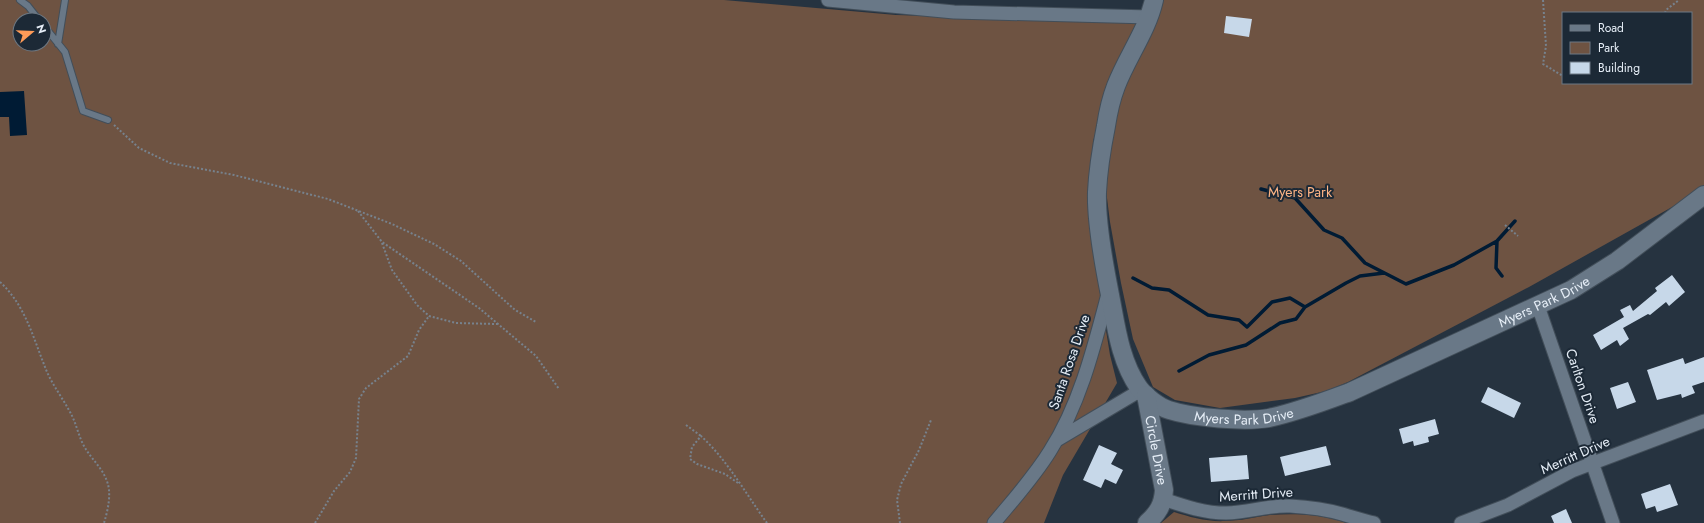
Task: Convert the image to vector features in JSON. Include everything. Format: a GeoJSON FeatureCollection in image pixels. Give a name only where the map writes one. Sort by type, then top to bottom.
{"type":"FeatureCollection","features":[{"type":"Feature","properties":{"kind":"street"},"geometry":{"type":"LineString","coordinates":[[828,0],[924,5],[954,12],[1152,9]]}},
{"type":"Feature","properties":{"kind":"street","name":"Myers Park Drive"},"geometry":{"type":"LineString","coordinates":[[1152,9],[1116,86],[1106,126],[1097,192],[1099,222],[1109,290],[1121,344],[1128,367],[1143,392],[1167,410],[1187,415],[1250,420],[1268,418],[1314,406],[1350,392],[1571,290],[1617,261],[1704,195]]}},
{"type":"Feature","properties":{"kind":"street","name":"Santa Rosa Drive"},"geometry":{"type":"LineString","coordinates":[[994,523],[1027,483],[1050,450],[1069,413],[1086,371],[1109,290]]}},
{"type":"Feature","properties":{"kind":"street","name":"Carlton Drive"},"geometry":{"type":"LineString","coordinates":[[1538,306],[1613,523]]}},
{"type":"Feature","properties":{"kind":"street","name":"Santa Rosa Drive"},"geometry":{"type":"LineString","coordinates":[[1055,441],[1143,392]]}},
{"type":"Feature","properties":{"kind":"street","name":"Circle Drive"},"geometry":{"type":"LineString","coordinates":[[1143,392],[1158,454],[1164,490],[1160,509],[1147,523]]}},
{"type":"Feature","properties":{"kind":"street","name":"Merritt Drive"},"geometry":{"type":"LineString","coordinates":[[1461,523],[1508,505],[1572,471],[1704,421]]}},
{"type":"Feature","properties":{"kind":"street","name":"Merritt Drive"},"geometry":{"type":"LineString","coordinates":[[1163,500],[1195,509],[1228,513],[1270,507],[1290,506],[1340,513],[1374,523]]}},
{"type":"Feature","properties":{"kind":"lane"},"geometry":{"type":"LineString","coordinates":[[20,0],[33,12]]}},
{"type":"Feature","properties":{"kind":"lane"},"geometry":{"type":"LineString","coordinates":[[58,44],[65,0]]}},
{"type":"Feature","properties":{"kind":"lane"},"geometry":{"type":"LineString","coordinates":[[52,36],[65,52],[83,111],[108,120]]}},
{"type":"Feature","properties":{"kind":"path"},"geometry":{"type":"LineString","coordinates":[[1543,0],[1546,46],[1544,64],[1562,75]]}},
{"type":"Feature","properties":{"kind":"path"},"geometry":{"type":"LineString","coordinates":[[1665,12],[1679,0]]}},
{"type":"Feature","properties":{"kind":"path"},"geometry":{"type":"LineString","coordinates":[[108,120],[139,148],[170,163],[234,175],[328,199],[392,224],[434,244],[460,261],[515,310],[536,322]]}},
{"type":"Feature","properties":{"kind":"path"},"geometry":{"type":"LineString","coordinates":[[357,211],[382,242],[499,324],[536,356],[559,389]]}},
{"type":"Feature","properties":{"kind":"path"},"geometry":{"type":"LineString","coordinates":[[1505,224],[1518,236]]}},
{"type":"Feature","properties":{"kind":"path"},"geometry":{"type":"LineString","coordinates":[[382,242],[392,270],[417,306],[429,316],[456,323],[499,324]]}},
{"type":"Feature","properties":{"kind":"path"},"geometry":{"type":"LineString","coordinates":[[0,282],[7,288],[26,317],[45,368],[55,388],[71,413],[84,446],[103,471],[109,490],[108,510],[104,523]]}},
{"type":"Feature","properties":{"kind":"path"},"geometry":{"type":"LineString","coordinates":[[315,523],[334,491],[350,472],[356,458],[359,399],[366,388],[408,356],[419,330],[429,316]]}},
{"type":"Feature","properties":{"kind":"path"},"geometry":{"type":"LineString","coordinates":[[900,523],[898,500],[900,484],[919,450],[931,420]]}},
{"type":"Feature","properties":{"kind":"path"},"geometry":{"type":"LineString","coordinates":[[686,425],[701,436],[723,459],[738,483],[767,523]]}},
{"type":"Feature","properties":{"kind":"path"},"geometry":{"type":"LineString","coordinates":[[701,436],[692,447],[690,459],[697,464],[726,474],[738,483]]}},
{"type":"Feature","properties":{"kind":"green space"},"geometry":{"type":"Polygon","coordinates":[[[0,0],[724,0],[896,15],[1139,22],[1120,61],[1093,141],[1091,238],[1110,355],[1117,383],[1063,475],[1044,523],[0,523],[0,0]]]}},
{"type":"Feature","properties":{"kind":"green space","name":"Myers Park"},"geometry":{"type":"Polygon","coordinates":[[[1157,0],[1704,0],[1704,185],[1681,202],[1529,287],[1348,382],[1326,391],[1295,398],[1220,408],[1175,400],[1153,387],[1133,339],[1110,222],[1105,182],[1111,140],[1124,80],[1157,0]]]}},
{"type":"Feature","properties":{"kind":"green space"},"geometry":{"type":"Polygon","coordinates":[[[1174,512],[1212,521],[1231,521],[1270,515],[1299,514],[1318,516],[1346,523],[1161,523],[1174,512]]]}},
{"type":"Feature","properties":{"kind":"water"},"geometry":{"type":"Polygon","coordinates":[[[24,91],[27,135],[10,136],[9,117],[0,117],[0,92],[24,91]]]}},
{"type":"Feature","properties":{"kind":"building"},"geometry":{"type":"Polygon","coordinates":[[[1226,16],[1252,19],[1249,37],[1224,33],[1226,16]]]}},
{"type":"Feature","properties":{"kind":"building"},"geometry":{"type":"Polygon","coordinates":[[[1672,275],[1685,292],[1669,306],[1666,302],[1650,315],[1648,314],[1623,328],[1629,339],[1620,346],[1617,340],[1601,350],[1593,335],[1624,317],[1620,310],[1630,305],[1633,311],[1657,291],[1655,288],[1672,275]]]}},
{"type":"Feature","properties":{"kind":"building"},"geometry":{"type":"Polygon","coordinates":[[[1704,357],[1704,382],[1692,386],[1695,393],[1682,398],[1681,394],[1657,400],[1647,370],[1683,358],[1685,364],[1704,357]]]}},
{"type":"Feature","properties":{"kind":"building"},"geometry":{"type":"Polygon","coordinates":[[[1628,382],[1636,402],[1617,409],[1610,388],[1628,382]]]}},
{"type":"Feature","properties":{"kind":"building"},"geometry":{"type":"Polygon","coordinates":[[[1488,387],[1521,403],[1514,418],[1481,402],[1488,387]]]}},
{"type":"Feature","properties":{"kind":"building"},"geometry":{"type":"Polygon","coordinates":[[[1435,419],[1439,434],[1428,437],[1429,442],[1414,446],[1413,441],[1403,444],[1399,429],[1435,419]]]}},
{"type":"Feature","properties":{"kind":"building"},"geometry":{"type":"Polygon","coordinates":[[[1099,445],[1117,453],[1111,464],[1123,470],[1116,484],[1105,479],[1101,488],[1083,480],[1099,445]]]}},
{"type":"Feature","properties":{"kind":"building"},"geometry":{"type":"Polygon","coordinates":[[[1326,446],[1331,465],[1285,476],[1280,457],[1326,446]]]}},
{"type":"Feature","properties":{"kind":"building"},"geometry":{"type":"Polygon","coordinates":[[[1247,455],[1249,479],[1211,482],[1209,458],[1247,455]]]}},
{"type":"Feature","properties":{"kind":"building"},"geometry":{"type":"Polygon","coordinates":[[[1670,484],[1678,505],[1657,512],[1655,506],[1646,509],[1641,494],[1670,484]]]}},
{"type":"Feature","properties":{"kind":"building"},"geometry":{"type":"Polygon","coordinates":[[[1566,509],[1572,523],[1554,523],[1551,516],[1566,509]]]}},
{"type":"Feature","properties":{"kind":"waterway"},"geometry":{"type":"LineString","coordinates":[[1261,189],[1295,198],[1324,230],[1342,238],[1365,263],[1406,284],[1454,265],[1497,241],[1515,221]]}},
{"type":"Feature","properties":{"kind":"waterway"},"geometry":{"type":"LineString","coordinates":[[1497,241],[1496,268],[1502,276]]}},
{"type":"Feature","properties":{"kind":"waterway"},"geometry":{"type":"LineString","coordinates":[[1179,371],[1209,355],[1246,345],[1280,323],[1296,319],[1305,307],[1360,276],[1384,273]]}},
{"type":"Feature","properties":{"kind":"waterway"},"geometry":{"type":"LineString","coordinates":[[1133,278],[1152,288],[1169,290],[1208,315],[1239,320],[1247,327],[1272,302],[1290,298],[1305,307]]}}]}
